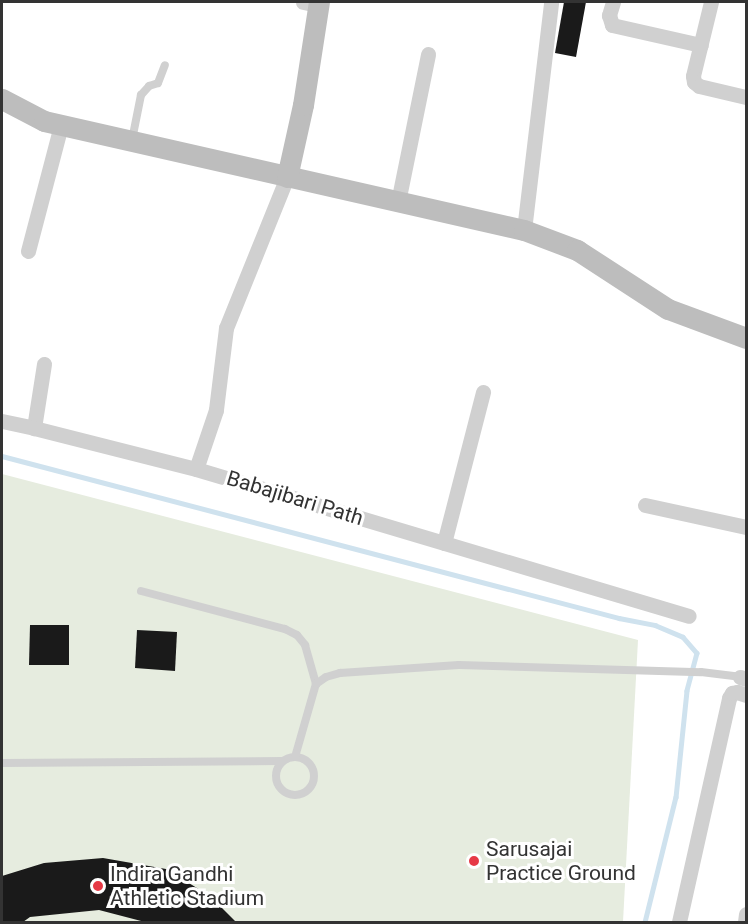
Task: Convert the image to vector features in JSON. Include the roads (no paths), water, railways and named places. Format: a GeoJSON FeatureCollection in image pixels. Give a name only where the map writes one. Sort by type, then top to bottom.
{"type":"FeatureCollection","features":[{"type":"Feature","properties":{"kind":"street"},"geometry":{"type":"LineString","coordinates":[[524,230],[550,2]]}},
{"type":"Feature","properties":{"kind":"street"},"geometry":{"type":"LineString","coordinates":[[613,2],[609,21],[612,26],[700,45]]}},
{"type":"Feature","properties":{"kind":"street"},"geometry":{"type":"LineString","coordinates":[[711,2],[693,76],[694,82],[699,86],[747,97]]}},
{"type":"Feature","properties":{"kind":"street"},"geometry":{"type":"LineString","coordinates":[[196,469],[216,410],[226,328],[287,177],[303,105],[313,3]]}},
{"type":"Feature","properties":{"kind":"street"},"geometry":{"type":"LineString","coordinates":[[398,202],[428,54]]}},
{"type":"Feature","properties":{"kind":"street"},"geometry":{"type":"LineString","coordinates":[[2,99],[44,121],[524,230],[578,250],[668,309],[747,338]]}},
{"type":"Feature","properties":{"kind":"street"},"geometry":{"type":"LineString","coordinates":[[28,252],[61,125]]}},
{"type":"Feature","properties":{"kind":"street"},"geometry":{"type":"LineString","coordinates":[[34,428],[44,364]]}},
{"type":"Feature","properties":{"kind":"street"},"geometry":{"type":"LineString","coordinates":[[444,543],[483,392]]}},
{"type":"Feature","properties":{"kind":"street","name":"Babajibari Path"},"geometry":{"type":"LineString","coordinates":[[2,421],[196,469],[689,616]]}},
{"type":"Feature","properties":{"kind":"street"},"geometry":{"type":"LineString","coordinates":[[645,505],[747,527]]}},
{"type":"Feature","properties":{"kind":"street"},"geometry":{"type":"LineString","coordinates":[[679,922],[729,698],[732,693],[737,692],[747,695]]}},
{"type":"Feature","properties":{"kind":"street"},"geometry":{"type":"LineString","coordinates":[[745,922],[747,914]]}},
{"type":"Feature","properties":{"kind":"lane"},"geometry":{"type":"LineString","coordinates":[[131,141],[141,95],[149,86],[159,83],[165,65]]}},
{"type":"Feature","properties":{"kind":"lane"},"geometry":{"type":"LineString","coordinates":[[141,591],[285,629],[297,635],[305,645],[316,684],[294,757]]}},
{"type":"Feature","properties":{"kind":"lane"},"geometry":{"type":"LineString","coordinates":[[316,684],[326,677],[340,673],[459,665],[681,671],[743,678]]}},
{"type":"Feature","properties":{"kind":"lane"},"geometry":{"type":"LineString","coordinates":[[2,763],[282,761],[294,757],[306,761],[314,771],[313,784],[304,793],[286,794],[277,784],[276,772],[282,761]]}},
{"type":"Feature","properties":{"kind":"waterway"},"geometry":{"type":"LineString","coordinates":[[2,456],[619,618],[655,625],[683,637],[697,653],[687,691],[676,797],[645,922]]}},
{"type":"Feature","properties":{"kind":"place","name":"Sarusajai Practice Ground"},"geometry":{"type":"Point","coordinates":[474,861]}},
{"type":"Feature","properties":{"kind":"place","name":"Indira Gandhi Athletic Stadium"},"geometry":{"type":"Point","coordinates":[98,886]}}]}
